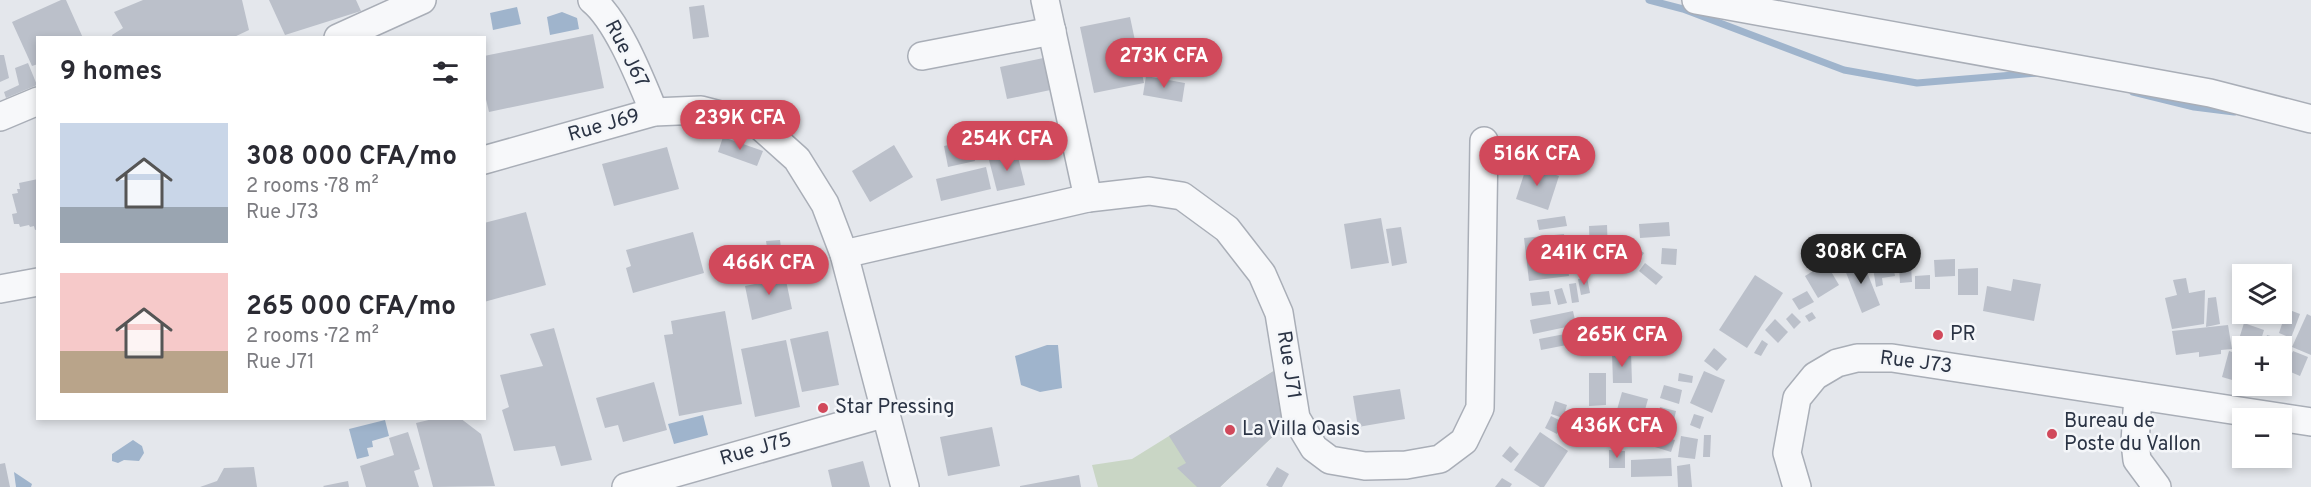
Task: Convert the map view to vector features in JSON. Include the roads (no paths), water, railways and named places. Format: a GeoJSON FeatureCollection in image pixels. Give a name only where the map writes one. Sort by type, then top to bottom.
{"type":"FeatureCollection","features":[{"type":"Feature","properties":{"kind":"street"},"geometry":{"type":"LineString","coordinates":[[342,36],[422,0]]}},
{"type":"Feature","properties":{"kind":"street","name":"Rue J67"},"geometry":{"type":"LineString","coordinates":[[592,0],[601,7],[634,63],[654,112]]}},
{"type":"Feature","properties":{"kind":"street"},"geometry":{"type":"LineString","coordinates":[[1696,0],[2210,93],[2311,119]]}},
{"type":"Feature","properties":{"kind":"street"},"geometry":{"type":"LineString","coordinates":[[922,56],[1051,9],[1088,198]]}},
{"type":"Feature","properties":{"kind":"street"},"geometry":{"type":"LineString","coordinates":[[0,117],[36,102]]}},
{"type":"Feature","properties":{"kind":"street","name":"Rue J69"},"geometry":{"type":"LineString","coordinates":[[486,159],[654,112],[701,110],[759,126],[797,159],[825,204],[844,254],[905,487]]}},
{"type":"Feature","properties":{"kind":"street","name":"Rue J71"},"geometry":{"type":"LineString","coordinates":[[844,254],[1088,198],[1149,191],[1182,196],[1227,229],[1262,274],[1279,313],[1296,418],[1314,448],[1330,460],[1365,466],[1406,465],[1440,459],[1464,441],[1480,408],[1484,141]]}},
{"type":"Feature","properties":{"kind":"street"},"geometry":{"type":"LineString","coordinates":[[0,289],[36,282]]}},
{"type":"Feature","properties":{"kind":"street","name":"Rue J73"},"geometry":{"type":"LineString","coordinates":[[1797,487],[1787,453],[1797,398],[1815,376],[1837,363],[1857,358],[1892,358],[2311,422]]}},
{"type":"Feature","properties":{"kind":"street"},"geometry":{"type":"LineString","coordinates":[[2138,396],[2135,442],[2137,460],[2157,487]]}},
{"type":"Feature","properties":{"kind":"street","name":"Rue J75"},"geometry":{"type":"LineString","coordinates":[[626,487],[886,413]]}},
{"type":"Feature","properties":{"kind":"water"},"geometry":{"type":"Polygon","coordinates":[[[517,7],[521,24],[493,30],[490,13],[517,7]]]}},
{"type":"Feature","properties":{"kind":"water"},"geometry":{"type":"Polygon","coordinates":[[[562,12],[577,18],[579,29],[550,35],[547,17],[562,12]]]}},
{"type":"Feature","properties":{"kind":"water"},"geometry":{"type":"Polygon","coordinates":[[[1047,345],[1058,345],[1062,388],[1040,392],[1021,385],[1015,356],[1047,345]]]}},
{"type":"Feature","properties":{"kind":"water"},"geometry":{"type":"Polygon","coordinates":[[[703,415],[708,435],[674,444],[668,424],[703,415]]]}},
{"type":"Feature","properties":{"kind":"water"},"geometry":{"type":"Polygon","coordinates":[[[385,420],[389,436],[372,441],[373,447],[367,448],[369,456],[357,459],[349,429],[385,420]]]}},
{"type":"Feature","properties":{"kind":"water"},"geometry":{"type":"Polygon","coordinates":[[[133,440],[142,446],[144,453],[139,461],[124,460],[118,463],[112,461],[112,454],[133,440]]]}},
{"type":"Feature","properties":{"kind":"water"},"geometry":{"type":"Polygon","coordinates":[[[14,472],[32,484],[31,487],[16,487],[14,472]]]}},
{"type":"Feature","properties":{"kind":"waterway"},"geometry":{"type":"LineString","coordinates":[[1649,0],[1683,9],[1844,70],[1917,83],[2038,73]]}},
{"type":"Feature","properties":{"kind":"waterway"},"geometry":{"type":"LineString","coordinates":[[2133,92],[2194,107],[2234,112]]}},
{"type":"Feature","properties":{"kind":"place","name":"PR"},"geometry":{"type":"Point","coordinates":[1938,335]}},
{"type":"Feature","properties":{"kind":"place","name":"Star Pressing"},"geometry":{"type":"Point","coordinates":[823,408]}},
{"type":"Feature","properties":{"kind":"place","name":"La Villa Oasis"},"geometry":{"type":"Point","coordinates":[1230,430]}},
{"type":"Feature","properties":{"kind":"place","name":"Bureau de Poste du Vallon"},"geometry":{"type":"Point","coordinates":[2052,434]}}]}
